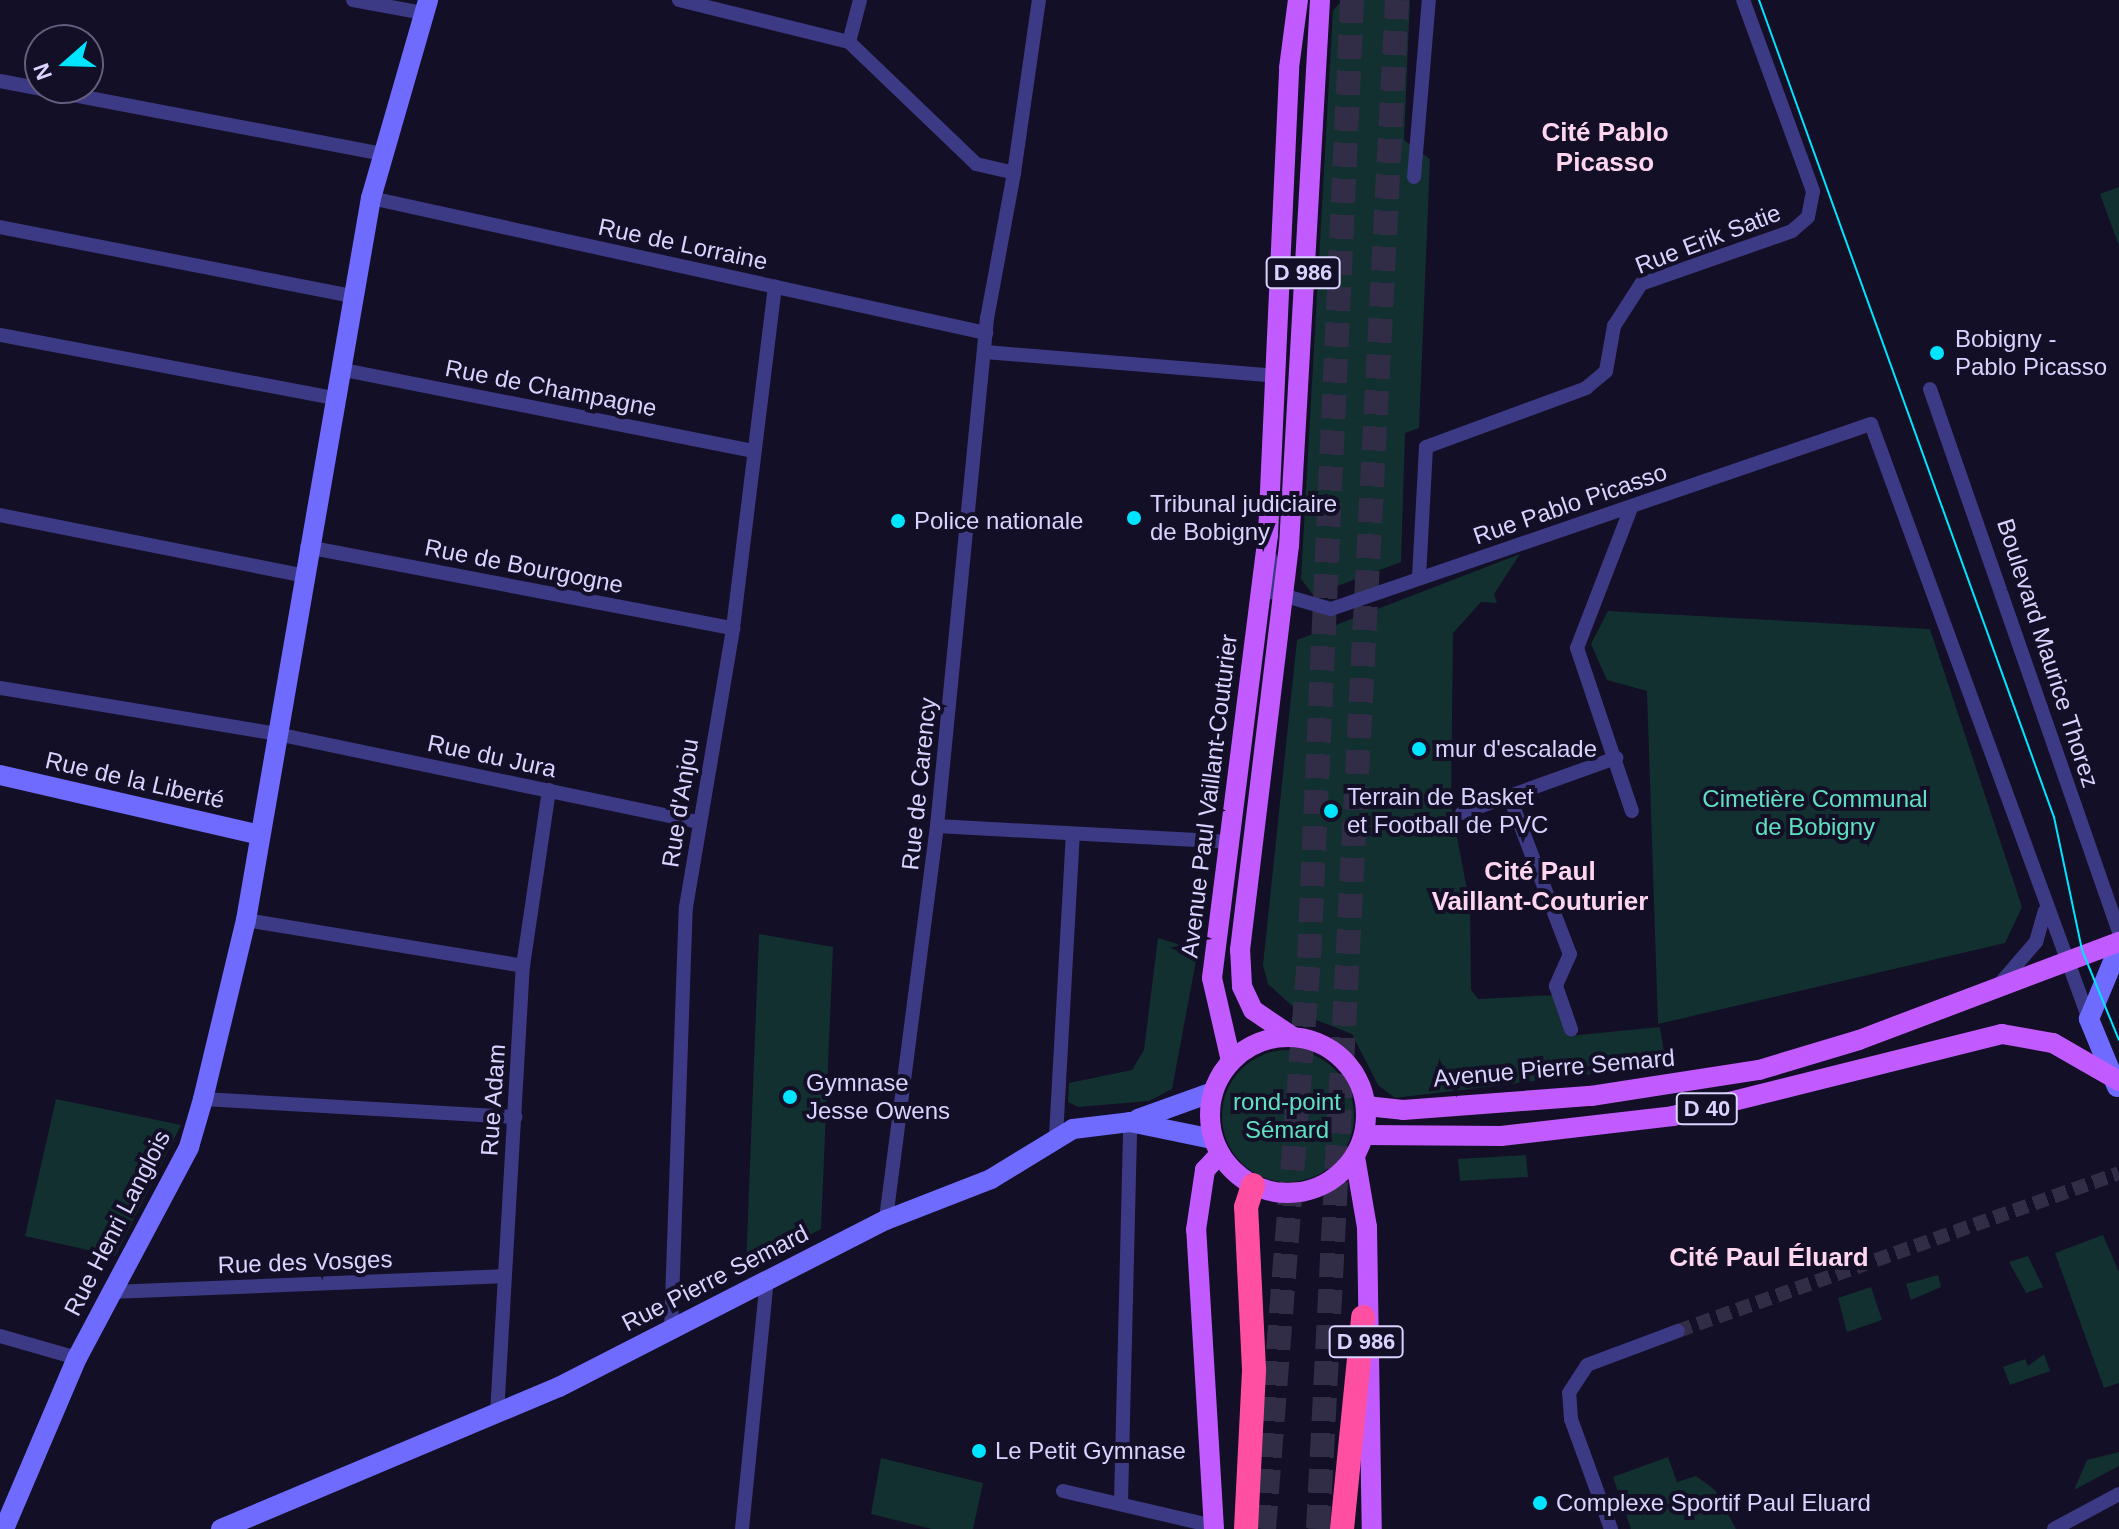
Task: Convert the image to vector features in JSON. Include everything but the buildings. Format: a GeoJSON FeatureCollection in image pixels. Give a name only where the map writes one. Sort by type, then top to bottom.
{"type":"FeatureCollection","features":[{"type":"Feature","properties":{"kind":"highway"},"geometry":{"type":"LineString","coordinates":[[1246,1529],[1254,1369],[1246,1207],[1253,1185]]}},
{"type":"Feature","properties":{"kind":"highway"},"geometry":{"type":"LineString","coordinates":[[1342,1529],[1363,1317]]}},
{"type":"Feature","properties":{"kind":"main road","name":"Avenue Paul Vaillant-Couturier"},"geometry":{"type":"LineString","coordinates":[[1231,1061],[1212,978],[1268,535],[1298,0]]}},
{"type":"Feature","properties":{"kind":"main road","name":"Avenue Paul Vaillant-Couturier"},"geometry":{"type":"LineString","coordinates":[[1293,1037],[1253,1010],[1240,975],[1281,598],[1320,0]]}},
{"type":"Feature","properties":{"kind":"main road","name":"D 40"},"geometry":{"type":"LineString","coordinates":[[2065,964],[2119,945]]}},
{"type":"Feature","properties":{"kind":"main road","name":"Avenue Pierre Semard"},"geometry":{"type":"LineString","coordinates":[[1366,1106],[1403,1110],[1591,1096],[1737,1074],[1816,1055],[2065,964]]}},
{"type":"Feature","properties":{"kind":"main road","name":"D 40"},"geometry":{"type":"LineString","coordinates":[[1365,1135],[1501,1136],[1673,1116],[1994,1034],[2040,1038],[2117,1083]]}},
{"type":"Feature","properties":{"kind":"main road"},"geometry":{"type":"LineString","coordinates":[[1214,1528],[1196,1230],[1205,1170],[1216,1146],[1213,1092],[1231,1061],[1258,1043],[1293,1037],[1332,1050],[1349,1065],[1366,1106],[1365,1135],[1355,1157],[1309,1190],[1253,1185],[1216,1146]]}},
{"type":"Feature","properties":{"kind":"main road","name":"D 986"},"geometry":{"type":"LineString","coordinates":[[1355,1157],[1367,1227],[1363,1317],[1372,1387],[1372,1529]]}},
{"type":"Feature","properties":{"kind":"street"},"geometry":{"type":"LineString","coordinates":[[353,0],[426,7]]}},
{"type":"Feature","properties":{"kind":"street"},"geometry":{"type":"LineString","coordinates":[[679,0],[849,42],[976,164],[1014,173]]}},
{"type":"Feature","properties":{"kind":"street"},"geometry":{"type":"LineString","coordinates":[[849,42],[860,0]]}},
{"type":"Feature","properties":{"kind":"street","name":"Rue de Carency"},"geometry":{"type":"LineString","coordinates":[[886,1220],[937,826],[986,333],[1014,173],[1038,0]]}},
{"type":"Feature","properties":{"kind":"street"},"geometry":{"type":"LineString","coordinates":[[1414,177],[1429,0]]}},
{"type":"Feature","properties":{"kind":"street","name":"Rue Erik Satie"},"geometry":{"type":"LineString","coordinates":[[1419,577],[1426,447],[1586,388],[1606,371],[1614,326],[1641,284],[1797,229],[1811,211],[1813,191],[1743,0]]}},
{"type":"Feature","properties":{"kind":"street","name":"Rue Henri Langlois"},"geometry":{"type":"LineString","coordinates":[[4,1529],[77,1358],[189,1147],[203,1099],[246,920],[300,575],[371,198],[426,7]]}},
{"type":"Feature","properties":{"kind":"street"},"geometry":{"type":"LineString","coordinates":[[0,81],[382,154]]}},
{"type":"Feature","properties":{"kind":"street","name":"Rue de Lorraine"},"geometry":{"type":"LineString","coordinates":[[371,198],[986,333]]}},
{"type":"Feature","properties":{"kind":"street"},"geometry":{"type":"LineString","coordinates":[[0,227],[351,296]]}},
{"type":"Feature","properties":{"kind":"street","name":"Rue d'Anjou"},"geometry":{"type":"LineString","coordinates":[[671,1330],[686,907],[697,822],[733,628],[775,287]]}},
{"type":"Feature","properties":{"kind":"street"},"geometry":{"type":"LineString","coordinates":[[0,335],[333,398]]}},
{"type":"Feature","properties":{"kind":"street"},"geometry":{"type":"LineString","coordinates":[[985,352],[1275,376]]}},
{"type":"Feature","properties":{"kind":"street","name":"Rue de Champagne"},"geometry":{"type":"LineString","coordinates":[[339,369],[754,451]]}},
{"type":"Feature","properties":{"kind":"street","name":"Boulevard Maurice Thorez"},"geometry":{"type":"LineString","coordinates":[[1930,389],[2119,932]]}},
{"type":"Feature","properties":{"kind":"street","name":"Rue Pablo Picasso"},"geometry":{"type":"LineString","coordinates":[[1281,598],[1331,609],[1871,424],[2045,907]]}},
{"type":"Feature","properties":{"kind":"street"},"geometry":{"type":"LineString","coordinates":[[1631,508],[1577,648],[1632,811]]}},
{"type":"Feature","properties":{"kind":"street"},"geometry":{"type":"LineString","coordinates":[[0,515],[300,575]]}},
{"type":"Feature","properties":{"kind":"street","name":"Avenue Paul Vaillant-Couturier"},"geometry":{"type":"LineString","coordinates":[[1268,535],[1272,592],[1281,598]]}},
{"type":"Feature","properties":{"kind":"street","name":"Rue de Bourgogne"},"geometry":{"type":"LineString","coordinates":[[307,547],[733,628]]}},
{"type":"Feature","properties":{"kind":"street","name":"Rue du Jura"},"geometry":{"type":"LineString","coordinates":[[0,688],[277,734],[697,822]]}},
{"type":"Feature","properties":{"kind":"street"},"geometry":{"type":"LineString","coordinates":[[1462,813],[1616,758]]}},
{"type":"Feature","properties":{"kind":"street","name":"Rue de la Liberté"},"geometry":{"type":"LineString","coordinates":[[0,775],[259,835]]}},
{"type":"Feature","properties":{"kind":"street","name":"Rue Adam"},"geometry":{"type":"LineString","coordinates":[[497,1414],[502,1276],[523,966],[549,790]]}},
{"type":"Feature","properties":{"kind":"street"},"geometry":{"type":"LineString","coordinates":[[1510,798],[1570,954],[1556,986],[1571,1029]]}},
{"type":"Feature","properties":{"kind":"street"},"geometry":{"type":"LineString","coordinates":[[937,826],[1073,836],[1229,842]]}},
{"type":"Feature","properties":{"kind":"street"},"geometry":{"type":"LineString","coordinates":[[1056,1136],[1073,836]]}},
{"type":"Feature","properties":{"kind":"street"},"geometry":{"type":"LineString","coordinates":[[2045,907],[2065,964],[2117,1083]]}},
{"type":"Feature","properties":{"kind":"street"},"geometry":{"type":"LineString","coordinates":[[1994,990],[2036,942],[2045,907]]}},
{"type":"Feature","properties":{"kind":"street"},"geometry":{"type":"LineString","coordinates":[[246,920],[523,966]]}},
{"type":"Feature","properties":{"kind":"street"},"geometry":{"type":"LineString","coordinates":[[2089,1019],[2119,945]]}},
{"type":"Feature","properties":{"kind":"street","name":"Rue Pierre Semard"},"geometry":{"type":"LineString","coordinates":[[1130,1122],[1213,1092]]}},
{"type":"Feature","properties":{"kind":"street"},"geometry":{"type":"LineString","coordinates":[[203,1099],[515,1117]]}},
{"type":"Feature","properties":{"kind":"street","name":"Rue Pierre Semard"},"geometry":{"type":"LineString","coordinates":[[221,1529],[323,1490],[497,1414],[671,1330],[886,1220],[953,1198],[1056,1136],[1103,1121],[1130,1122],[1216,1146]]}},
{"type":"Feature","properties":{"kind":"street"},"geometry":{"type":"LineString","coordinates":[[1121,1502],[1130,1122]]}},
{"type":"Feature","properties":{"kind":"street","name":"Rue des Vosges"},"geometry":{"type":"LineString","coordinates":[[111,1292],[502,1276]]}},
{"type":"Feature","properties":{"kind":"street"},"geometry":{"type":"LineString","coordinates":[[742,1529],[767,1280]]}},
{"type":"Feature","properties":{"kind":"street"},"geometry":{"type":"LineString","coordinates":[[1611,1529],[1571,1419],[1569,1393],[1587,1365],[1678,1331]]}},
{"type":"Feature","properties":{"kind":"street"},"geometry":{"type":"LineString","coordinates":[[0,1336],[77,1358]]}},
{"type":"Feature","properties":{"kind":"street"},"geometry":{"type":"LineString","coordinates":[[1063,1491],[1121,1502],[1214,1528]]}},
{"type":"Feature","properties":{"kind":"street"},"geometry":{"type":"LineString","coordinates":[[2054,1529],[2119,1494]]}},
{"type":"Feature","properties":{"kind":"green space"},"geometry":{"type":"Polygon","coordinates":[[[1343,0],[1410,0],[1404,140],[1430,159],[1419,428],[1405,433],[1401,562],[1313,595],[1301,579],[1333,10],[1343,0]]]}},
{"type":"Feature","properties":{"kind":"green space"},"geometry":{"type":"Polygon","coordinates":[[[2119,187],[2119,246],[2100,194],[2119,187]]]}},
{"type":"Feature","properties":{"kind":"green space"},"geometry":{"type":"Polygon","coordinates":[[[1520,554],[1494,594],[1497,603],[1481,602],[1453,633],[1451,805],[1470,906],[1471,990],[1478,999],[1554,995],[1569,1036],[1660,1027],[1666,1065],[1395,1098],[1378,1085],[1352,1034],[1301,1014],[1268,984],[1263,965],[1297,640],[1520,554]]]}},
{"type":"Feature","properties":{"kind":"green space","name":"Cimetière Communal de Bobigny"},"geometry":{"type":"Polygon","coordinates":[[[1608,611],[1930,629],[2022,907],[2005,943],[1658,1024],[1647,691],[1607,680],[1591,644],[1608,611]]]}},
{"type":"Feature","properties":{"kind":"green space","name":"Gymnase Jesse Owens"},"geometry":{"type":"Polygon","coordinates":[[[759,934],[833,947],[821,1229],[746,1268],[759,934]]]}},
{"type":"Feature","properties":{"kind":"green space"},"geometry":{"type":"Polygon","coordinates":[[[1158,938],[1198,950],[1172,1089],[1149,1101],[1078,1107],[1068,1102],[1069,1083],[1132,1070],[1144,1050],[1158,938]]]}},
{"type":"Feature","properties":{"kind":"green space","name":"rond-point Sémard"},"geometry":{"type":"Polygon","coordinates":[[[1288,1050],[1313,1055],[1335,1069],[1349,1091],[1354,1116],[1349,1141],[1335,1163],[1313,1177],[1288,1182],[1263,1177],[1241,1163],[1227,1141],[1222,1116],[1227,1091],[1241,1069],[1263,1055],[1288,1050]]]}},
{"type":"Feature","properties":{"kind":"green space"},"geometry":{"type":"Polygon","coordinates":[[[56,1099],[181,1125],[115,1256],[25,1236],[56,1099]]]}},
{"type":"Feature","properties":{"kind":"green space"},"geometry":{"type":"Polygon","coordinates":[[[1526,1155],[1528,1177],[1460,1181],[1458,1159],[1526,1155]]]}},
{"type":"Feature","properties":{"kind":"green space"},"geometry":{"type":"Polygon","coordinates":[[[2103,1235],[2119,1272],[2119,1383],[2104,1388],[2055,1253],[2103,1235]]]}},
{"type":"Feature","properties":{"kind":"green space"},"geometry":{"type":"Polygon","coordinates":[[[2028,1256],[2043,1287],[2026,1293],[2009,1262],[2028,1256]]]}},
{"type":"Feature","properties":{"kind":"green space"},"geometry":{"type":"Polygon","coordinates":[[[1938,1275],[1941,1287],[1911,1300],[1906,1284],[1938,1275]]]}},
{"type":"Feature","properties":{"kind":"green space"},"geometry":{"type":"Polygon","coordinates":[[[1871,1287],[1882,1320],[1847,1332],[1838,1298],[1871,1287]]]}},
{"type":"Feature","properties":{"kind":"green space"},"geometry":{"type":"Polygon","coordinates":[[[2044,1354],[2050,1371],[2010,1385],[2003,1367],[2025,1359],[2028,1366],[2044,1354]]]}},
{"type":"Feature","properties":{"kind":"green space"},"geometry":{"type":"Polygon","coordinates":[[[2119,1452],[2119,1466],[2074,1490],[2087,1460],[2119,1452]]]}},
{"type":"Feature","properties":{"kind":"green space"},"geometry":{"type":"Polygon","coordinates":[[[1668,1457],[1677,1482],[1696,1476],[1715,1490],[1736,1529],[1631,1529],[1613,1477],[1668,1457]]]}},
{"type":"Feature","properties":{"kind":"green space"},"geometry":{"type":"Polygon","coordinates":[[[881,1458],[983,1483],[973,1529],[932,1529],[871,1514],[881,1458]]]}},
{"type":"Feature","properties":{"kind":"tunnel"},"geometry":{"type":"LineString","coordinates":[[1264,1529],[1309,958],[1352,0]]}},
{"type":"Feature","properties":{"kind":"tunnel"},"geometry":{"type":"LineString","coordinates":[[1318,1529],[1397,0]]}},
{"type":"Feature","properties":{"kind":"tunnel"},"geometry":{"type":"LineString","coordinates":[[1678,1331],[2119,1173]]}},
{"type":"Feature","properties":{"kind":"tram line"},"geometry":{"type":"LineString","coordinates":[[1759,0],[2054,817],[2082,950],[2119,1040]]}},
{"type":"Feature","properties":{"kind":"place","name":"Bobigny - Pablo Picasso"},"geometry":{"type":"Point","coordinates":[1937,353]}},
{"type":"Feature","properties":{"kind":"place","name":"Tribunal judiciaire de Bobigny"},"geometry":{"type":"Point","coordinates":[1134,518]}},
{"type":"Feature","properties":{"kind":"place","name":"Police nationale"},"geometry":{"type":"Point","coordinates":[898,521]}},
{"type":"Feature","properties":{"kind":"place","name":"mur d'escalade"},"geometry":{"type":"Point","coordinates":[1419,749]}},
{"type":"Feature","properties":{"kind":"place","name":"Terrain de Basket et Football de PVC"},"geometry":{"type":"Point","coordinates":[1331,811]}},
{"type":"Feature","properties":{"kind":"place","name":"Gymnase Jesse Owens"},"geometry":{"type":"Point","coordinates":[790,1097]}},
{"type":"Feature","properties":{"kind":"place","name":"Le Petit Gymnase"},"geometry":{"type":"Point","coordinates":[979,1451]}},
{"type":"Feature","properties":{"kind":"place","name":"Complexe Sportif Paul Eluard"},"geometry":{"type":"Point","coordinates":[1540,1503]}},
{"type":"Feature","properties":{"kind":"district","name":"Cité Pablo Picasso"},"geometry":{"type":"Point","coordinates":[1605,148]}},
{"type":"Feature","properties":{"kind":"district","name":"Cité Paul Vaillant-Couturier"},"geometry":{"type":"Point","coordinates":[1540,887]}},
{"type":"Feature","properties":{"kind":"district","name":"Cité Paul Éluard"},"geometry":{"type":"Point","coordinates":[1769,1258]}}]}
